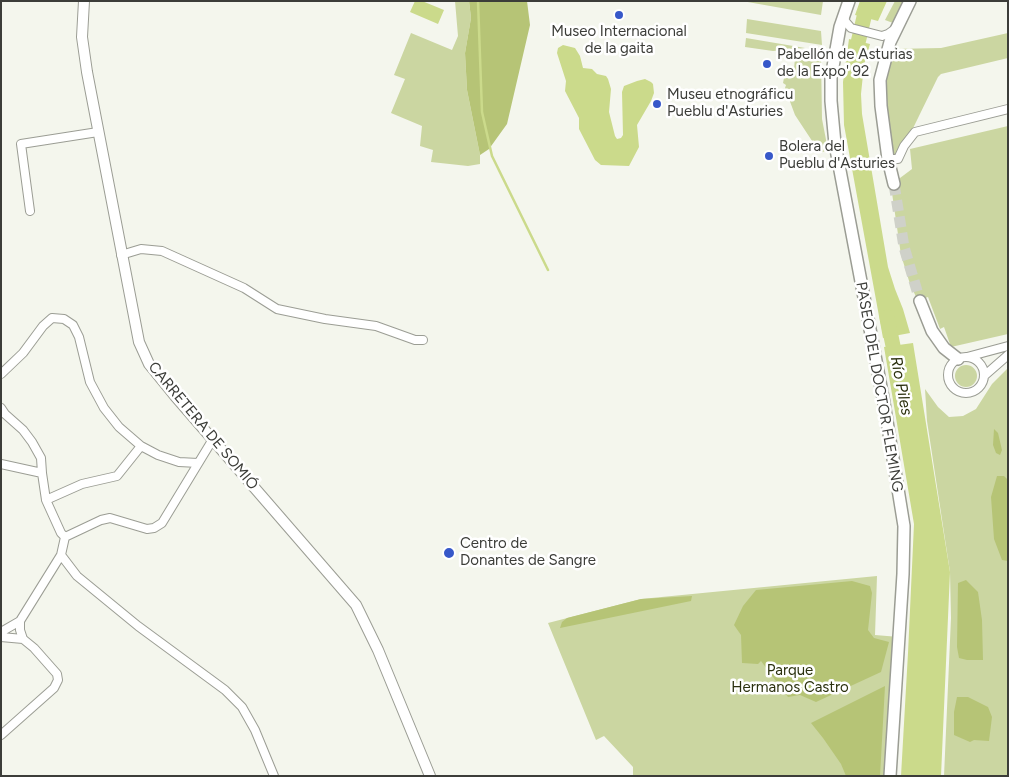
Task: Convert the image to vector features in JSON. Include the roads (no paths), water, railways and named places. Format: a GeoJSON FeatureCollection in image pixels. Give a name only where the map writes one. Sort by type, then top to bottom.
{"type":"FeatureCollection","features":[{"type":"Feature","properties":{"kind":"main road","name":"PASEO DEL DOCTOR FLEMING"},"geometry":{"type":"LineString","coordinates":[[849,1],[838,35],[831,78],[835,144],[884,403],[904,526],[902,590],[890,776]]}},
{"type":"Feature","properties":{"kind":"main road"},"geometry":{"type":"LineString","coordinates":[[894,184],[888,159],[881,106],[880,80],[887,49],[910,1]]}},
{"type":"Feature","properties":{"kind":"main road"},"geometry":{"type":"LineString","coordinates":[[920,301],[932,331],[944,348],[962,358]]}},
{"type":"Feature","properties":{"kind":"street","name":"CARRETERA DE SOMIÓ"},"geometry":{"type":"LineString","coordinates":[[84,1],[82,37],[98,132],[139,342],[149,364],[356,605],[378,650],[430,776]]}},
{"type":"Feature","properties":{"kind":"street"},"geometry":{"type":"LineString","coordinates":[[844,15],[845,21],[851,28],[882,36],[895,29]]}},
{"type":"Feature","properties":{"kind":"street"},"geometry":{"type":"LineString","coordinates":[[838,35],[851,28]]}},
{"type":"Feature","properties":{"kind":"street"},"geometry":{"type":"LineString","coordinates":[[888,159],[898,159],[904,146],[916,132],[1008,109]]}},
{"type":"Feature","properties":{"kind":"street"},"geometry":{"type":"LineString","coordinates":[[30,211],[21,144],[98,132]]}},
{"type":"Feature","properties":{"kind":"street"},"geometry":{"type":"LineString","coordinates":[[121,255],[141,249],[162,251],[244,288],[277,310],[376,326],[415,340],[423,340]]}},
{"type":"Feature","properties":{"kind":"street"},"geometry":{"type":"LineString","coordinates":[[1,374],[23,353],[43,326],[52,318],[64,319],[72,325],[79,337],[90,382],[104,408],[119,427],[140,446],[158,455],[179,462],[198,463]]}},
{"type":"Feature","properties":{"kind":"street"},"geometry":{"type":"LineString","coordinates":[[962,358],[979,363],[984,372],[981,385],[974,391],[965,393],[956,390],[950,383],[948,374],[951,366],[962,358],[1008,346]]}},
{"type":"Feature","properties":{"kind":"street"},"geometry":{"type":"LineString","coordinates":[[984,376],[1008,355]]}},
{"type":"Feature","properties":{"kind":"street"},"geometry":{"type":"LineString","coordinates":[[1,408],[23,430],[41,458],[46,500],[62,533],[66,537]]}},
{"type":"Feature","properties":{"kind":"street"},"geometry":{"type":"LineString","coordinates":[[1,632],[20,621],[61,555],[66,537],[101,520],[110,518],[147,529],[154,528],[162,523],[213,439]]}},
{"type":"Feature","properties":{"kind":"street"},"geometry":{"type":"LineString","coordinates":[[46,500],[82,484],[118,476],[140,446]]}},
{"type":"Feature","properties":{"kind":"street"},"geometry":{"type":"LineString","coordinates":[[1,464],[42,473]]}},
{"type":"Feature","properties":{"kind":"street"},"geometry":{"type":"LineString","coordinates":[[61,555],[77,576],[138,626],[224,690],[242,707],[255,730],[274,776]]}},
{"type":"Feature","properties":{"kind":"street"},"geometry":{"type":"LineString","coordinates":[[2,734],[54,688],[58,680],[57,674],[34,648],[23,639],[20,621]]}},
{"type":"Feature","properties":{"kind":"street"},"geometry":{"type":"LineString","coordinates":[[1,637],[23,639]]}},
{"type":"Feature","properties":{"kind":"water"},"geometry":{"type":"Polygon","coordinates":[[[415,1],[422,1],[444,10],[438,24],[410,12],[415,1]]]}},
{"type":"Feature","properties":{"kind":"water"},"geometry":{"type":"Polygon","coordinates":[[[860,1],[887,1],[878,21],[855,15],[860,1]]]}},
{"type":"Feature","properties":{"kind":"water"},"geometry":{"type":"Polygon","coordinates":[[[849,39],[870,44],[864,65],[861,94],[862,114],[888,267],[910,333],[883,338],[844,125],[843,82],[849,39]]]}},
{"type":"Feature","properties":{"kind":"water"},"geometry":{"type":"Polygon","coordinates":[[[563,45],[575,48],[580,56],[583,68],[592,69],[597,74],[606,76],[608,79],[611,89],[609,112],[617,139],[623,135],[622,92],[624,86],[645,79],[653,84],[654,93],[651,101],[637,125],[639,147],[629,166],[601,165],[595,160],[579,129],[579,118],[565,91],[566,81],[557,53],[558,48],[563,45]]]}},
{"type":"Feature","properties":{"kind":"water"},"geometry":{"type":"Polygon","coordinates":[[[913,343],[950,572],[941,776],[901,776],[914,524],[884,347],[913,343]]]}},
{"type":"Feature","properties":{"kind":"waterway"},"geometry":{"type":"LineString","coordinates":[[478,1],[482,112],[492,156],[548,270]]}},
{"type":"Feature","properties":{"kind":"waterway","name":"Río Piles"},"geometry":{"type":"LineString","coordinates":[[854,60],[864,17],[871,1]]}},
{"type":"Feature","properties":{"kind":"waterway","name":"Río Piles"},"geometry":{"type":"LineString","coordinates":[[887,317],[897,365]]}},
{"type":"Feature","properties":{"kind":"tunnel"},"geometry":{"type":"LineString","coordinates":[[894,184],[904,247],[920,301]]}},
{"type":"Feature","properties":{"kind":"place","name":"Museo Internacional de la gaita"},"geometry":{"type":"Point","coordinates":[619,15]}},
{"type":"Feature","properties":{"kind":"place","name":"Pabellón de Asturias de la Expo' 92"},"geometry":{"type":"Point","coordinates":[767,64]}},
{"type":"Feature","properties":{"kind":"place","name":"Museu etnográficu Pueblu d'Asturies"},"geometry":{"type":"Point","coordinates":[657,104]}},
{"type":"Feature","properties":{"kind":"place","name":"Bolera del Pueblu d'Asturies"},"geometry":{"type":"Point","coordinates":[769,156]}},
{"type":"Feature","properties":{"kind":"place","name":"Centro de Donantes de Sangre"},"geometry":{"type":"Point","coordinates":[449,553]}},
{"type":"Feature","properties":{"kind":"park label","name":"Parque Hermanos Castro"},"geometry":{"type":"Point","coordinates":[790,680]}}]}
